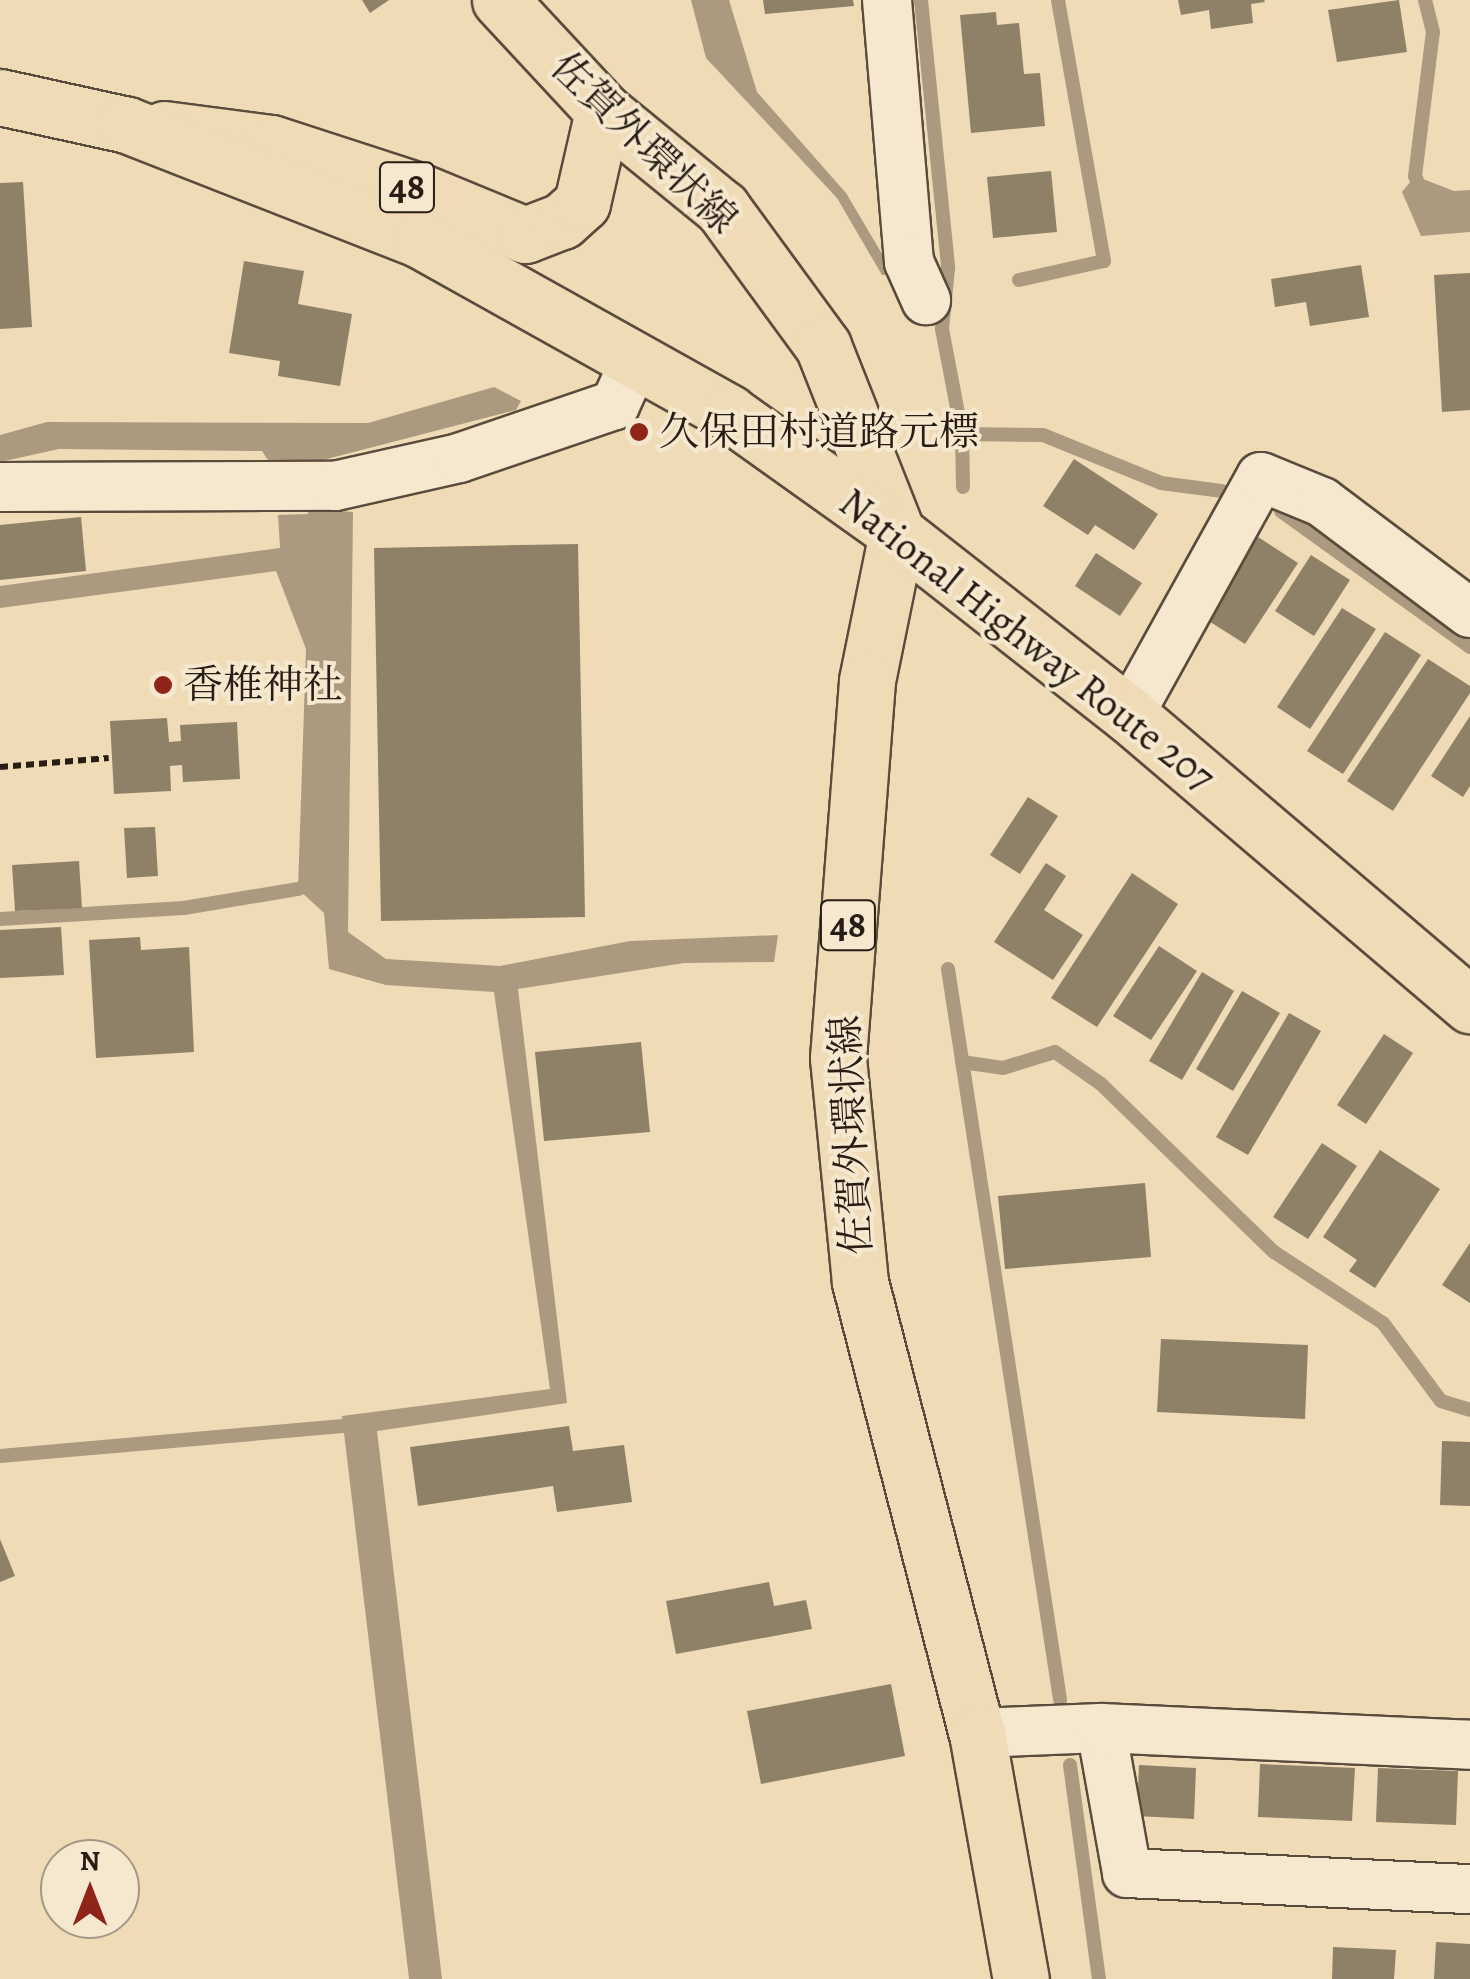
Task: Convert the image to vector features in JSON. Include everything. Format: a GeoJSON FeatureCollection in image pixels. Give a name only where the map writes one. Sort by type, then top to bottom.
{"type":"FeatureCollection","features":[{"type":"Feature","properties":{"kind":"main road","name":"佐賀外環状線"},"geometry":{"type":"LineString","coordinates":[[500,0],[603,111],[722,208],[824,346],[897,533],[867,682],[838,1058],[860,1282],[977,1733],[1020,1979]]}},
{"type":"Feature","properties":{"kind":"main road","name":"National Highway Route 207"},"geometry":{"type":"LineString","coordinates":[[0,98],[126,125],[420,240],[747,425],[897,533],[1129,715],[1470,1005]]}},
{"type":"Feature","properties":{"kind":"main road","name":"48"},"geometry":{"type":"LineString","coordinates":[[126,125],[271,143],[416,190],[525,235],[562,222],[582,203],[603,111]]}},
{"type":"Feature","properties":{"kind":"street"},"geometry":{"type":"LineString","coordinates":[[887,0],[908,262],[926,300]]}},
{"type":"Feature","properties":{"kind":"street"},"geometry":{"type":"LineString","coordinates":[[0,487],[315,486],[459,458],[616,405],[635,361]]}},
{"type":"Feature","properties":{"kind":"street"},"geometry":{"type":"LineString","coordinates":[[1129,715],[1260,476],[1322,502],[1470,613]]}},
{"type":"Feature","properties":{"kind":"street"},"geometry":{"type":"LineString","coordinates":[[977,1733],[1101,1728],[1470,1745]]}},
{"type":"Feature","properties":{"kind":"street"},"geometry":{"type":"LineString","coordinates":[[1101,1728],[1127,1874],[1470,1890]]}},
{"type":"Feature","properties":{"kind":"path"},"geometry":{"type":"LineString","coordinates":[[0,767],[108,758]]}},
{"type":"Feature","properties":{"kind":"shaded area"},"geometry":{"type":"Polygon","coordinates":[[[691,0],[729,0],[757,92],[846,193],[894,274],[882,275],[837,198],[706,58],[691,0]]]}},
{"type":"Feature","properties":{"kind":"shaded area"},"geometry":{"type":"Polygon","coordinates":[[[1415,176],[1454,191],[1470,190],[1470,232],[1421,236],[1402,192],[1415,176]]]}},
{"type":"Feature","properties":{"kind":"shaded area"},"geometry":{"type":"Polygon","coordinates":[[[494,387],[521,401],[516,410],[323,460],[328,510],[353,512],[348,932],[386,959],[500,966],[630,941],[778,935],[774,962],[684,963],[518,989],[567,1403],[377,1431],[442,1979],[409,1979],[342,1416],[550,1389],[494,992],[386,985],[329,969],[324,913],[298,889],[306,649],[276,571],[0,608],[0,586],[280,548],[278,515],[308,514],[302,462],[271,465],[262,451],[59,449],[0,462],[0,435],[47,422],[368,423],[494,387]]]}},
{"type":"Feature","properties":{"kind":"building"},"geometry":{"type":"Polygon","coordinates":[[[362,0],[389,0],[370,13],[362,0]]]}},
{"type":"Feature","properties":{"kind":"building"},"geometry":{"type":"Polygon","coordinates":[[[763,0],[853,0],[854,6],[765,14],[763,0]]]}},
{"type":"Feature","properties":{"kind":"building"},"geometry":{"type":"Polygon","coordinates":[[[1178,0],[1265,2],[1251,4],[1253,23],[1211,29],[1209,10],[1181,15],[1178,0]]]}},
{"type":"Feature","properties":{"kind":"building"},"geometry":{"type":"Polygon","coordinates":[[[1399,0],[1407,52],[1337,62],[1328,10],[1399,0]]]}},
{"type":"Feature","properties":{"kind":"building"},"geometry":{"type":"Polygon","coordinates":[[[996,12],[997,25],[1019,23],[1024,74],[1040,73],[1045,126],[971,133],[960,15],[996,12]]]}},
{"type":"Feature","properties":{"kind":"building"},"geometry":{"type":"Polygon","coordinates":[[[1051,171],[1057,232],[993,238],[987,177],[1051,171]]]}},
{"type":"Feature","properties":{"kind":"building"},"geometry":{"type":"Polygon","coordinates":[[[23,182],[32,327],[0,329],[0,183],[23,182]]]}},
{"type":"Feature","properties":{"kind":"building"},"geometry":{"type":"Polygon","coordinates":[[[244,261],[304,271],[298,304],[352,314],[340,386],[278,376],[280,361],[229,353],[244,261]]]}},
{"type":"Feature","properties":{"kind":"building"},"geometry":{"type":"Polygon","coordinates":[[[1361,265],[1369,317],[1310,326],[1306,302],[1275,307],[1271,279],[1361,265]]]}},
{"type":"Feature","properties":{"kind":"building"},"geometry":{"type":"Polygon","coordinates":[[[1470,273],[1470,410],[1442,412],[1434,275],[1470,273]]]}},
{"type":"Feature","properties":{"kind":"building"},"geometry":{"type":"Polygon","coordinates":[[[1074,459],[1158,514],[1134,550],[1095,525],[1088,535],[1043,506],[1074,459]]]}},
{"type":"Feature","properties":{"kind":"building"},"geometry":{"type":"Polygon","coordinates":[[[81,517],[86,571],[0,580],[0,525],[81,517]]]}},
{"type":"Feature","properties":{"kind":"building"},"geometry":{"type":"Polygon","coordinates":[[[1258,537],[1298,563],[1245,644],[1204,618],[1258,537]]]}},
{"type":"Feature","properties":{"kind":"building"},"geometry":{"type":"Polygon","coordinates":[[[578,544],[585,917],[381,921],[374,548],[578,544]]]}},
{"type":"Feature","properties":{"kind":"building"},"geometry":{"type":"Polygon","coordinates":[[[1096,553],[1142,583],[1120,616],[1075,586],[1096,553]]]}},
{"type":"Feature","properties":{"kind":"building"},"geometry":{"type":"Polygon","coordinates":[[[1311,555],[1350,580],[1314,636],[1275,611],[1311,555]]]}},
{"type":"Feature","properties":{"kind":"building"},"geometry":{"type":"Polygon","coordinates":[[[1342,608],[1376,629],[1310,729],[1277,707],[1342,608]]]}},
{"type":"Feature","properties":{"kind":"building"},"geometry":{"type":"Polygon","coordinates":[[[1385,632],[1421,655],[1343,774],[1307,751],[1385,632]]]}},
{"type":"Feature","properties":{"kind":"building"},"geometry":{"type":"Polygon","coordinates":[[[1428,659],[1470,686],[1470,693],[1393,811],[1347,781],[1428,659]]]}},
{"type":"Feature","properties":{"kind":"building"},"geometry":{"type":"Polygon","coordinates":[[[1470,716],[1470,786],[1463,797],[1431,776],[1470,716]]]}},
{"type":"Feature","properties":{"kind":"building"},"geometry":{"type":"Polygon","coordinates":[[[167,718],[169,742],[181,741],[180,725],[237,722],[240,779],[183,782],[182,765],[170,766],[171,791],[114,794],[110,721],[167,718]]]}},
{"type":"Feature","properties":{"kind":"building"},"geometry":{"type":"Polygon","coordinates":[[[1028,797],[1058,816],[1020,874],[990,855],[1028,797]]]}},
{"type":"Feature","properties":{"kind":"building"},"geometry":{"type":"Polygon","coordinates":[[[155,827],[158,876],[127,878],[124,828],[155,827]]]}},
{"type":"Feature","properties":{"kind":"building"},"geometry":{"type":"Polygon","coordinates":[[[79,861],[82,908],[15,911],[12,865],[79,861]]]}},
{"type":"Feature","properties":{"kind":"building"},"geometry":{"type":"Polygon","coordinates":[[[1046,863],[1066,876],[1044,910],[1083,935],[1053,980],[994,942],[1046,863]]]}},
{"type":"Feature","properties":{"kind":"building"},"geometry":{"type":"Polygon","coordinates":[[[1132,873],[1178,904],[1097,1027],[1051,998],[1132,873]]]}},
{"type":"Feature","properties":{"kind":"building"},"geometry":{"type":"Polygon","coordinates":[[[61,927],[64,975],[0,978],[0,930],[61,927]]]}},
{"type":"Feature","properties":{"kind":"building"},"geometry":{"type":"Polygon","coordinates":[[[140,937],[141,950],[189,947],[194,1052],[96,1058],[89,940],[140,937]]]}},
{"type":"Feature","properties":{"kind":"building"},"geometry":{"type":"Polygon","coordinates":[[[1159,946],[1197,971],[1151,1040],[1113,1016],[1159,946]]]}},
{"type":"Feature","properties":{"kind":"building"},"geometry":{"type":"Polygon","coordinates":[[[1202,972],[1234,991],[1182,1080],[1149,1061],[1202,972]]]}},
{"type":"Feature","properties":{"kind":"building"},"geometry":{"type":"Polygon","coordinates":[[[1242,991],[1280,1013],[1233,1091],[1196,1069],[1242,991]]]}},
{"type":"Feature","properties":{"kind":"building"},"geometry":{"type":"Polygon","coordinates":[[[1289,1013],[1321,1031],[1248,1155],[1216,1137],[1289,1013]]]}},
{"type":"Feature","properties":{"kind":"building"},"geometry":{"type":"Polygon","coordinates":[[[1384,1034],[1413,1053],[1366,1124],[1337,1105],[1384,1034]]]}},
{"type":"Feature","properties":{"kind":"building"},"geometry":{"type":"Polygon","coordinates":[[[641,1042],[650,1132],[544,1141],[535,1052],[641,1042]]]}},
{"type":"Feature","properties":{"kind":"building"},"geometry":{"type":"Polygon","coordinates":[[[1322,1143],[1357,1166],[1308,1239],[1273,1217],[1322,1143]]]}},
{"type":"Feature","properties":{"kind":"building"},"geometry":{"type":"Polygon","coordinates":[[[1380,1150],[1440,1189],[1375,1288],[1349,1271],[1357,1260],[1323,1237],[1380,1150]]]}},
{"type":"Feature","properties":{"kind":"building"},"geometry":{"type":"Polygon","coordinates":[[[1145,1183],[1151,1257],[1005,1269],[998,1196],[1145,1183]]]}},
{"type":"Feature","properties":{"kind":"building"},"geometry":{"type":"Polygon","coordinates":[[[1470,1243],[1470,1303],[1442,1285],[1470,1243]]]}},
{"type":"Feature","properties":{"kind":"building"},"geometry":{"type":"Polygon","coordinates":[[[1161,1339],[1308,1345],[1305,1419],[1157,1412],[1161,1339]]]}},
{"type":"Feature","properties":{"kind":"building"},"geometry":{"type":"Polygon","coordinates":[[[569,1426],[573,1451],[624,1445],[632,1502],[557,1512],[553,1486],[418,1506],[410,1447],[569,1426]]]}},
{"type":"Feature","properties":{"kind":"building"},"geometry":{"type":"Polygon","coordinates":[[[1442,1441],[1470,1442],[1470,1506],[1440,1505],[1442,1441]]]}},
{"type":"Feature","properties":{"kind":"building"},"geometry":{"type":"Polygon","coordinates":[[[0,1539],[15,1576],[0,1582],[0,1539]]]}},
{"type":"Feature","properties":{"kind":"building"},"geometry":{"type":"Polygon","coordinates":[[[769,1582],[774,1606],[806,1600],[812,1629],[676,1654],[666,1601],[769,1582]]]}},
{"type":"Feature","properties":{"kind":"building"},"geometry":{"type":"Polygon","coordinates":[[[891,1684],[905,1756],[761,1784],[747,1711],[891,1684]]]}},
{"type":"Feature","properties":{"kind":"building"},"geometry":{"type":"Polygon","coordinates":[[[1260,1764],[1355,1768],[1352,1821],[1258,1817],[1260,1764]]]}},
{"type":"Feature","properties":{"kind":"building"},"geometry":{"type":"Polygon","coordinates":[[[1139,1765],[1196,1768],[1194,1819],[1137,1816],[1139,1765]]]}},
{"type":"Feature","properties":{"kind":"building"},"geometry":{"type":"Polygon","coordinates":[[[1378,1768],[1458,1771],[1456,1825],[1376,1822],[1378,1768]]]}},
{"type":"Feature","properties":{"kind":"building"},"geometry":{"type":"Polygon","coordinates":[[[1436,1942],[1470,1944],[1470,1979],[1434,1979],[1436,1942]]]}},
{"type":"Feature","properties":{"kind":"building"},"geometry":{"type":"Polygon","coordinates":[[[1333,1947],[1396,1950],[1394,1979],[1332,1979],[1333,1947]]]}},
{"type":"Feature","properties":{"kind":"waterway"},"geometry":{"type":"LineString","coordinates":[[921,0],[948,268],[942,329],[962,434],[963,487]]}},
{"type":"Feature","properties":{"kind":"waterway"},"geometry":{"type":"LineString","coordinates":[[1019,280],[1104,261],[1058,0]]}},
{"type":"Feature","properties":{"kind":"waterway"},"geometry":{"type":"LineString","coordinates":[[1421,190],[1415,176],[1433,32],[1425,0]]}},
{"type":"Feature","properties":{"kind":"waterway"},"geometry":{"type":"LineString","coordinates":[[962,434],[1043,435],[1161,483],[1222,491]]}},
{"type":"Feature","properties":{"kind":"waterway"},"geometry":{"type":"LineString","coordinates":[[1281,511],[1470,647]]}},
{"type":"Feature","properties":{"kind":"waterway"},"geometry":{"type":"LineString","coordinates":[[0,919],[184,908],[298,889]]}},
{"type":"Feature","properties":{"kind":"waterway"},"geometry":{"type":"LineString","coordinates":[[948,969],[1060,1699]]}},
{"type":"Feature","properties":{"kind":"waterway"},"geometry":{"type":"LineString","coordinates":[[962,1062],[1003,1068],[1055,1052],[1101,1084],[1274,1252],[1383,1323],[1441,1401],[1470,1410]]}},
{"type":"Feature","properties":{"kind":"waterway"},"geometry":{"type":"LineString","coordinates":[[0,1456],[343,1426]]}},
{"type":"Feature","properties":{"kind":"waterway"},"geometry":{"type":"LineString","coordinates":[[1070,1765],[1099,1979]]}},
{"type":"Feature","properties":{"kind":"place","name":"久保田村道路元標"},"geometry":{"type":"Point","coordinates":[639,432]}},
{"type":"Feature","properties":{"kind":"place","name":"香椎神社"},"geometry":{"type":"Point","coordinates":[163,685]}}]}
